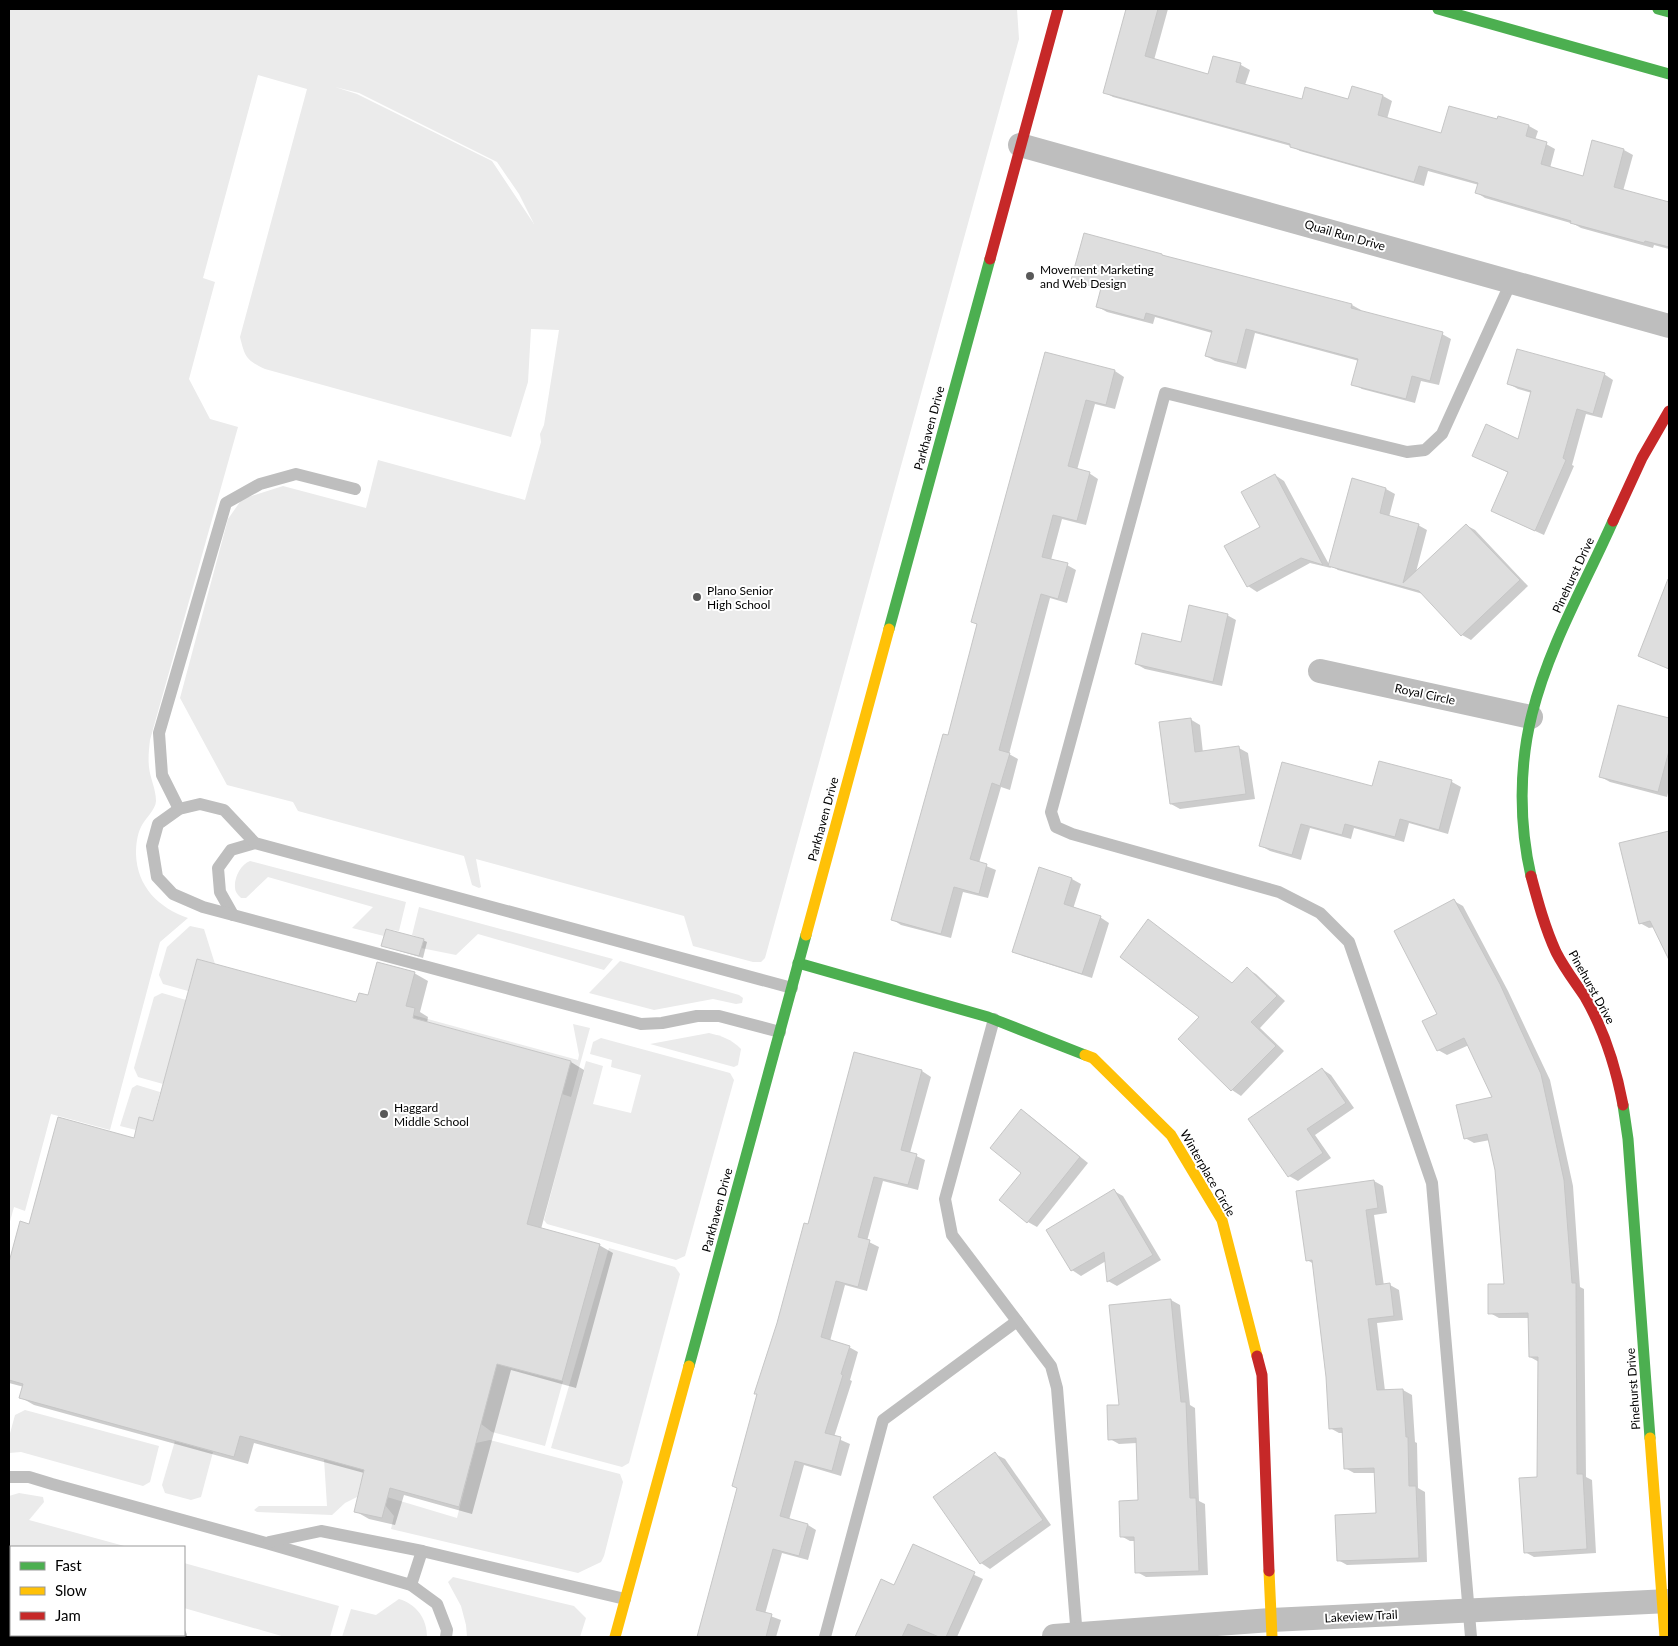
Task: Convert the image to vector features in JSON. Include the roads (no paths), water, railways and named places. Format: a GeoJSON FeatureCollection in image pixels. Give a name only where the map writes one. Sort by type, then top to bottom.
{"type":"FeatureCollection","features":[{"type":"Feature","properties":{"kind":"street","name":"Parkhaven Drive"},"geometry":{"type":"LineString","coordinates":[[615,1637],[1058,9]]}},
{"type":"Feature","properties":{"kind":"street"},"geometry":{"type":"LineString","coordinates":[[1438,9],[1469,13],[1669,74]]}},
{"type":"Feature","properties":{"kind":"street"},"geometry":{"type":"LineString","coordinates":[[1658,9],[1669,12]]}},
{"type":"Feature","properties":{"kind":"street","name":"Quail Run Drive"},"geometry":{"type":"LineString","coordinates":[[1020,145],[1669,326]]}},
{"type":"Feature","properties":{"kind":"street","name":"Pinehurst Drive"},"geometry":{"type":"LineString","coordinates":[[1665,1637],[1666,1601],[1628,1139],[1622,1095],[1611,1056],[1600,1029],[1584,997],[1563,965],[1544,924],[1531,875],[1523,827],[1523,765],[1531,717],[1562,630],[1644,454],[1669,411]]}},
{"type":"Feature","properties":{"kind":"street","name":"Royal Circle"},"geometry":{"type":"LineString","coordinates":[[1320,671],[1531,717]]}},
{"type":"Feature","properties":{"kind":"street","name":"Winterplace Circle"},"geometry":{"type":"LineString","coordinates":[[798,963],[994,1019],[1093,1058],[1171,1135],[1222,1220],[1262,1375],[1272,1629]]}},
{"type":"Feature","properties":{"kind":"street","name":"Lakeview Trail"},"geometry":{"type":"LineString","coordinates":[[1054,1636],[1272,1629],[1470,1611],[1666,1601]]}},
{"type":"Feature","properties":{"kind":"lane"},"geometry":{"type":"LineString","coordinates":[[1471,1637],[1432,1183],[1349,942],[1320,913],[1279,892],[1072,834],[1056,827],[1051,812],[1165,393],[1407,452],[1424,450],[1442,434],[1511,282]]}},
{"type":"Feature","properties":{"kind":"lane"},"geometry":{"type":"LineString","coordinates":[[179,809],[162,775],[159,733],[226,503],[260,484],[296,474],[355,489]]}},
{"type":"Feature","properties":{"kind":"lane"},"geometry":{"type":"LineString","coordinates":[[255,843],[224,810],[200,804],[179,809],[158,824],[152,846],[157,877],[173,894],[203,907],[641,1024],[662,1023],[697,1016],[719,1016],[780,1032]]}},
{"type":"Feature","properties":{"kind":"lane"},"geometry":{"type":"LineString","coordinates":[[234,916],[220,892],[218,868],[231,850],[255,843],[792,988]]}},
{"type":"Feature","properties":{"kind":"lane"},"geometry":{"type":"LineString","coordinates":[[994,1019],[944,1199],[952,1235],[1051,1366],[1057,1388],[1077,1636]]}},
{"type":"Feature","properties":{"kind":"lane"},"geometry":{"type":"LineString","coordinates":[[825,1637],[883,1420],[1017,1321]]}},
{"type":"Feature","properties":{"kind":"lane"},"geometry":{"type":"LineString","coordinates":[[9,1477],[29,1477],[411,1585],[437,1604],[446,1630],[446,1637]]}},
{"type":"Feature","properties":{"kind":"lane"},"geometry":{"type":"LineString","coordinates":[[266,1543],[321,1532],[422,1551],[626,1599]]}},
{"type":"Feature","properties":{"kind":"lane"},"geometry":{"type":"LineString","coordinates":[[411,1585],[422,1551]]}},
{"type":"Feature","properties":{"kind":"place","name":"Movement Marketing and Web Design"},"geometry":{"type":"Point","coordinates":[1030,276]}},
{"type":"Feature","properties":{"kind":"place","name":"Plano Senior High School"},"geometry":{"type":"Point","coordinates":[697,597]}},
{"type":"Feature","properties":{"kind":"place","name":"Haggard Middle School"},"geometry":{"type":"Point","coordinates":[384,1114]}}]}
